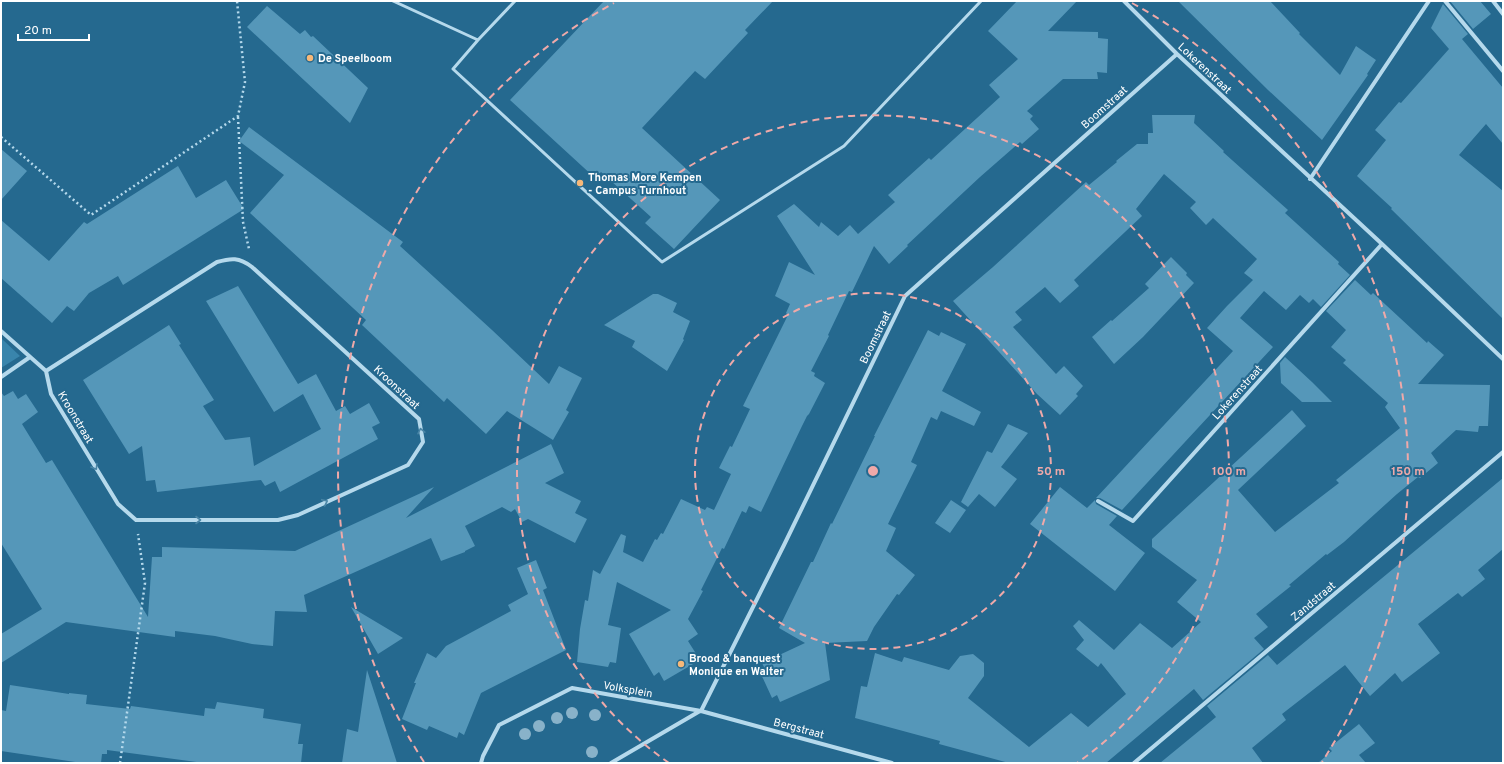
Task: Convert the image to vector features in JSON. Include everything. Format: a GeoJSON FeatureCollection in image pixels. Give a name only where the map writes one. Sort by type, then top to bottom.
{"type":"FeatureCollection","features":[{"type":"Feature","properties":{"kind":"street","name":"Lokerenstraat"},"geometry":{"type":"LineString","coordinates":[[1124,1],[1177,54],[1310,179],[1382,244],[1503,359]]}},
{"type":"Feature","properties":{"kind":"street"},"geometry":{"type":"LineString","coordinates":[[1310,179],[1429,1]]}},
{"type":"Feature","properties":{"kind":"street"},"geometry":{"type":"LineString","coordinates":[[1445,1],[1503,71]]}},
{"type":"Feature","properties":{"kind":"street"},"geometry":{"type":"LineString","coordinates":[[1493,1],[1503,14]]}},
{"type":"Feature","properties":{"kind":"street","name":"Boomstraat"},"geometry":{"type":"LineString","coordinates":[[701,711],[784,545],[905,296],[1177,54]]}},
{"type":"Feature","properties":{"kind":"street","name":"Lokerenstraat"},"geometry":{"type":"LineString","coordinates":[[1098,501],[1133,522],[1382,244]]}},
{"type":"Feature","properties":{"kind":"street","name":"Kroonstraat"},"geometry":{"type":"LineString","coordinates":[[231,258],[245,262],[252,267],[419,419],[423,442],[408,465],[291,517],[278,520],[136,520],[118,504],[51,394],[46,371],[217,262],[231,258]]}},
{"type":"Feature","properties":{"kind":"street"},"geometry":{"type":"LineString","coordinates":[[1,331],[46,371]]}},
{"type":"Feature","properties":{"kind":"street"},"geometry":{"type":"LineString","coordinates":[[1,377],[30,357]]}},
{"type":"Feature","properties":{"kind":"street","name":"Zandstraat"},"geometry":{"type":"LineString","coordinates":[[1134,763],[1503,452]]}},
{"type":"Feature","properties":{"kind":"street","name":"Volksplein"},"geometry":{"type":"LineString","coordinates":[[481,763],[499,725],[572,688],[701,711]]}},
{"type":"Feature","properties":{"kind":"street"},"geometry":{"type":"LineString","coordinates":[[611,763],[701,711]]}},
{"type":"Feature","properties":{"kind":"street","name":"Bergstraat"},"geometry":{"type":"LineString","coordinates":[[701,711],[892,763]]}},
{"type":"Feature","properties":{"kind":"lane"},"geometry":{"type":"LineString","coordinates":[[393,1],[478,40]]}},
{"type":"Feature","properties":{"kind":"lane"},"geometry":{"type":"LineString","coordinates":[[515,1],[453,69],[662,262],[844,146],[981,1]]}},
{"type":"Feature","properties":{"kind":"path"},"geometry":{"type":"LineString","coordinates":[[237,1],[245,82],[238,116],[243,222],[252,267]]}},
{"type":"Feature","properties":{"kind":"path"},"geometry":{"type":"LineString","coordinates":[[1,137],[91,215],[238,116]]}},
{"type":"Feature","properties":{"kind":"path"},"geometry":{"type":"LineString","coordinates":[[120,763],[145,583],[136,520]]}},
{"type":"Feature","properties":{"kind":"shaded area"},"geometry":{"type":"Polygon","coordinates":[[[1,338],[20,356],[1,368],[1,338]]]}},
{"type":"Feature","properties":{"kind":"building"},"geometry":{"type":"Polygon","coordinates":[[[604,1],[773,1],[745,30],[748,33],[705,79],[695,71],[642,128],[720,200],[674,249],[645,223],[651,217],[601,172],[595,178],[510,100],[604,1]]]}},
{"type":"Feature","properties":{"kind":"building"},"geometry":{"type":"Polygon","coordinates":[[[1017,1],[1077,1],[1048,31],[1098,32],[1098,38],[1108,39],[1107,73],[1097,72],[1098,79],[1063,79],[1027,111],[1033,116],[1030,119],[1039,129],[1022,144],[1020,142],[980,177],[907,245],[908,246],[889,264],[874,246],[852,292],[849,291],[828,335],[829,336],[811,371],[815,373],[814,376],[825,383],[802,426],[761,512],[749,506],[746,513],[742,511],[724,549],[722,548],[701,590],[703,591],[688,619],[698,634],[688,641],[700,660],[664,681],[659,672],[654,676],[629,634],[671,610],[617,582],[608,625],[621,628],[616,663],[610,662],[608,667],[577,662],[580,629],[585,600],[588,601],[593,570],[600,574],[621,534],[626,536],[623,552],[643,562],[655,539],[657,540],[661,533],[663,534],[681,499],[705,510],[707,507],[714,510],[731,474],[719,468],[730,446],[732,447],[750,409],[743,406],[788,315],[786,313],[790,304],[775,296],[789,262],[815,275],[777,216],[794,204],[819,227],[821,222],[838,236],[850,225],[858,234],[895,202],[888,195],[929,158],[931,160],[1000,97],[989,85],[1018,59],[988,31],[1017,1]]]}},
{"type":"Feature","properties":{"kind":"building"},"geometry":{"type":"Polygon","coordinates":[[[1178,1],[1270,1],[1300,33],[1299,34],[1340,75],[1356,46],[1376,60],[1367,74],[1368,75],[1322,140],[1268,90],[1178,1]]]}},
{"type":"Feature","properties":{"kind":"building"},"geometry":{"type":"Polygon","coordinates":[[[1450,1],[1480,1],[1491,14],[1473,29],[1450,1]]]}},
{"type":"Feature","properties":{"kind":"building"},"geometry":{"type":"Polygon","coordinates":[[[1443,4],[1468,34],[1462,39],[1503,88],[1503,144],[1486,124],[1459,155],[1503,191],[1503,319],[1391,209],[1392,208],[1357,176],[1386,140],[1375,130],[1449,49],[1431,28],[1443,4]]]}},
{"type":"Feature","properties":{"kind":"building"},"geometry":{"type":"Polygon","coordinates":[[[267,6],[300,34],[305,30],[311,37],[313,36],[368,88],[350,123],[247,27],[267,6]]]}},
{"type":"Feature","properties":{"kind":"building"},"geometry":{"type":"Polygon","coordinates":[[[1152,115],[1195,115],[1194,123],[1224,151],[1223,152],[1288,210],[1285,213],[1339,262],[1338,264],[1350,275],[1321,307],[1313,299],[1309,303],[1300,295],[1286,310],[1264,291],[1240,318],[1273,347],[1122,510],[1100,498],[1096,498],[1233,351],[1207,328],[1253,280],[1244,273],[1257,259],[1213,218],[1206,225],[1190,208],[1196,202],[1164,174],[1136,209],[1142,216],[1074,280],[1079,286],[1060,303],[1045,287],[1015,312],[1022,320],[1013,327],[1056,374],[1064,366],[1083,386],[1076,394],[1078,396],[1060,415],[1037,394],[953,301],[993,267],[1086,182],[1089,185],[1137,144],[1148,144],[1148,133],[1153,133],[1152,115]]]}},
{"type":"Feature","properties":{"kind":"building"},"geometry":{"type":"Polygon","coordinates":[[[249,127],[403,242],[400,246],[549,384],[559,366],[582,378],[566,410],[569,412],[553,440],[507,411],[486,434],[447,398],[444,402],[362,325],[366,320],[250,213],[284,175],[239,141],[249,127]]]}},
{"type":"Feature","properties":{"kind":"building"},"geometry":{"type":"Polygon","coordinates":[[[1,149],[27,171],[1,200],[1,149]]]}},
{"type":"Feature","properties":{"kind":"building"},"geometry":{"type":"Polygon","coordinates":[[[178,166],[196,198],[226,180],[244,209],[123,285],[118,276],[89,293],[74,311],[67,306],[52,323],[1,278],[1,220],[49,261],[84,222],[87,224],[178,166]]]}},
{"type":"Feature","properties":{"kind":"building"},"geometry":{"type":"Polygon","coordinates":[[[1171,257],[1187,273],[1186,275],[1194,283],[1143,337],[1114,364],[1092,337],[1149,288],[1145,284],[1171,257]]]}},
{"type":"Feature","properties":{"kind":"building"},"geometry":{"type":"Polygon","coordinates":[[[1355,280],[1371,295],[1373,293],[1427,343],[1428,341],[1444,355],[1418,384],[1490,385],[1488,426],[1479,426],[1478,432],[1456,430],[1431,453],[1438,463],[1397,494],[1344,542],[1327,555],[1326,554],[1289,585],[1291,586],[1256,614],[1268,627],[1254,638],[1264,649],[1203,700],[1194,689],[1106,763],[1009,763],[939,744],[940,741],[855,718],[861,686],[867,687],[875,653],[902,662],[904,657],[949,670],[960,656],[973,654],[984,663],[984,676],[968,698],[1029,747],[1071,713],[1088,727],[1126,694],[1101,663],[1098,667],[1076,649],[1084,640],[1073,626],[1079,620],[1114,650],[1140,623],[1172,648],[1201,622],[1177,602],[1197,580],[1152,547],[1152,539],[1292,410],[1306,426],[1238,490],[1275,532],[1339,483],[1336,480],[1400,428],[1385,407],[1388,403],[1343,363],[1346,360],[1331,347],[1346,330],[1326,311],[1355,280]]]}},
{"type":"Feature","properties":{"kind":"building"},"geometry":{"type":"Polygon","coordinates":[[[238,286],[298,384],[316,374],[336,411],[345,406],[350,414],[369,403],[380,423],[372,427],[378,439],[280,492],[275,481],[265,486],[261,480],[157,492],[155,480],[146,481],[142,446],[129,454],[83,380],[169,325],[181,344],[179,345],[214,400],[203,406],[225,440],[250,437],[254,466],[321,429],[303,394],[274,412],[206,301],[238,286]]]}},
{"type":"Feature","properties":{"kind":"building"},"geometry":{"type":"Polygon","coordinates":[[[653,294],[658,294],[677,303],[673,312],[690,321],[683,339],[684,340],[667,371],[632,347],[635,341],[604,325],[653,294]]]}},
{"type":"Feature","properties":{"kind":"building"},"geometry":{"type":"Polygon","coordinates":[[[928,330],[939,336],[941,332],[966,344],[942,391],[981,412],[974,426],[941,411],[937,420],[931,417],[911,462],[917,465],[888,524],[896,528],[886,551],[915,575],[899,595],[897,594],[874,627],[867,641],[825,643],[830,680],[780,702],[777,695],[772,698],[760,672],[765,669],[762,663],[805,643],[779,628],[928,330]]]}},
{"type":"Feature","properties":{"kind":"building"},"geometry":{"type":"Polygon","coordinates":[[[1285,357],[1332,402],[1302,402],[1281,383],[1280,363],[1285,357]]]}},
{"type":"Feature","properties":{"kind":"building"},"geometry":{"type":"Polygon","coordinates":[[[13,391],[18,399],[26,394],[38,412],[22,424],[46,463],[52,460],[148,617],[152,557],[162,557],[162,547],[295,551],[434,487],[406,518],[551,444],[564,473],[545,483],[581,501],[575,513],[587,519],[575,543],[528,519],[522,522],[515,509],[511,512],[502,507],[465,526],[475,546],[465,552],[441,561],[431,538],[304,595],[307,612],[275,611],[273,646],[252,644],[215,636],[175,631],[175,637],[66,622],[1,663],[1,634],[42,609],[1,543],[1,392],[4,396],[13,391]]]}},
{"type":"Feature","properties":{"kind":"building"},"geometry":{"type":"Polygon","coordinates":[[[1008,424],[1028,433],[1001,467],[1017,479],[995,507],[979,494],[968,507],[961,502],[987,451],[992,453],[1008,424]]]}},
{"type":"Feature","properties":{"kind":"building"},"geometry":{"type":"Polygon","coordinates":[[[1503,478],[1503,549],[1478,570],[1485,579],[1462,597],[1458,593],[1418,624],[1440,653],[1402,682],[1395,673],[1370,696],[1345,665],[1282,714],[1286,720],[1252,748],[1263,763],[1160,763],[1216,717],[1207,706],[1268,655],[1277,665],[1503,478]]]}},
{"type":"Feature","properties":{"kind":"building"},"geometry":{"type":"Polygon","coordinates":[[[1060,487],[1087,508],[1095,500],[1096,504],[1117,516],[1109,525],[1145,553],[1115,591],[1030,524],[1060,487]]]}},
{"type":"Feature","properties":{"kind":"building"},"geometry":{"type":"Polygon","coordinates":[[[951,500],[966,510],[950,533],[935,523],[951,500]]]}},
{"type":"Feature","properties":{"kind":"building"},"geometry":{"type":"Polygon","coordinates":[[[536,560],[547,588],[543,590],[566,650],[481,693],[464,735],[459,732],[457,738],[429,726],[427,730],[402,719],[416,683],[414,683],[427,653],[436,658],[446,646],[511,611],[508,605],[528,594],[517,568],[536,560]]]}},
{"type":"Feature","properties":{"kind":"building"},"geometry":{"type":"Polygon","coordinates":[[[351,607],[403,638],[378,654],[351,607]]]}},
{"type":"Feature","properties":{"kind":"building"},"geometry":{"type":"Polygon","coordinates":[[[367,670],[397,763],[342,763],[347,729],[358,732],[367,670]]]}},
{"type":"Feature","properties":{"kind":"building"},"geometry":{"type":"Polygon","coordinates":[[[10,685],[69,694],[87,695],[86,704],[130,709],[131,706],[204,716],[205,708],[215,709],[217,702],[264,709],[263,718],[301,724],[298,744],[303,744],[301,763],[204,763],[107,750],[107,754],[102,754],[101,763],[82,763],[1,751],[1,710],[6,711],[10,685]]]}},
{"type":"Feature","properties":{"kind":"building"},"geometry":{"type":"Polygon","coordinates":[[[1359,724],[1375,743],[1359,755],[1366,763],[1318,763],[1332,751],[1329,748],[1359,724]]]}},
{"type":"Feature","properties":{"kind":"place","name":"De Speelboom"},"geometry":{"type":"Point","coordinates":[310,58]}},
{"type":"Feature","properties":{"kind":"place","name":"Thomas More Kempen - Campus Turnhout"},"geometry":{"type":"Point","coordinates":[580,183]}},
{"type":"Feature","properties":{"kind":"place","name":"Brood & banquest Monique en Walter"},"geometry":{"type":"Point","coordinates":[681,664]}}]}
